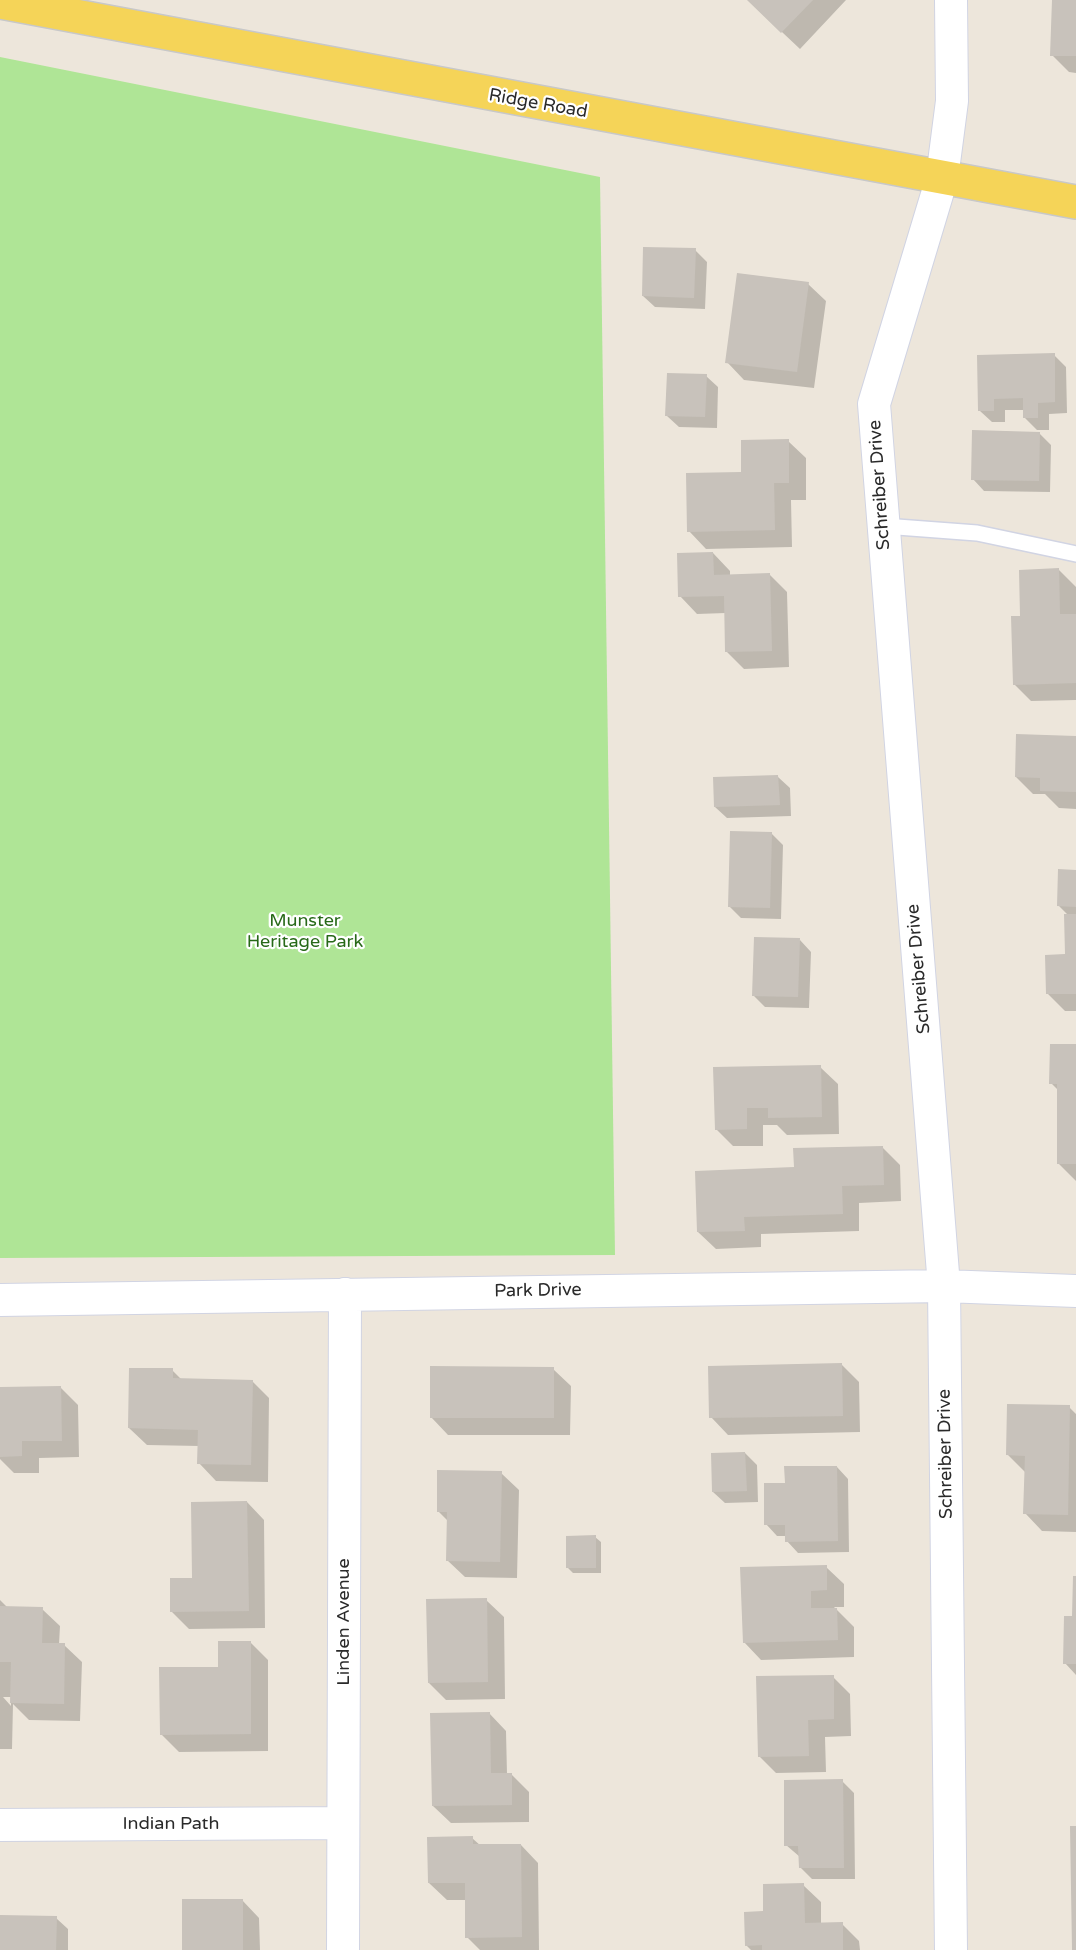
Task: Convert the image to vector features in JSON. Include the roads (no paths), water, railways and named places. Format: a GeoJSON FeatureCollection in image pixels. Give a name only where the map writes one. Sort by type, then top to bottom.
{"type":"FeatureCollection","features":[{"type":"Feature","properties":{"kind":"main road","name":"Ridge Road"},"geometry":{"type":"LineString","coordinates":[[0,2],[1076,202]]}},
{"type":"Feature","properties":{"kind":"street","name":"Schreiber Drive"},"geometry":{"type":"LineString","coordinates":[[951,0],[952,101],[942,178],[874,404],[944,1286],[951,1950]]}},
{"type":"Feature","properties":{"kind":"street","name":"Park Drive"},"geometry":{"type":"LineString","coordinates":[[0,1300],[944,1286],[1076,1291]]}},
{"type":"Feature","properties":{"kind":"street","name":"Linden Avenue"},"geometry":{"type":"LineString","coordinates":[[343,1950],[345,1294]]}},
{"type":"Feature","properties":{"kind":"street","name":"Indian Path"},"geometry":{"type":"LineString","coordinates":[[0,1825],[342,1823]]}},
{"type":"Feature","properties":{"kind":"lane"},"geometry":{"type":"LineString","coordinates":[[884,526],[977,533],[1076,554]]}},
{"type":"Feature","properties":{"kind":"park label","name":"Munster Heritage Park"},"geometry":{"type":"Point","coordinates":[305,931]}}]}
